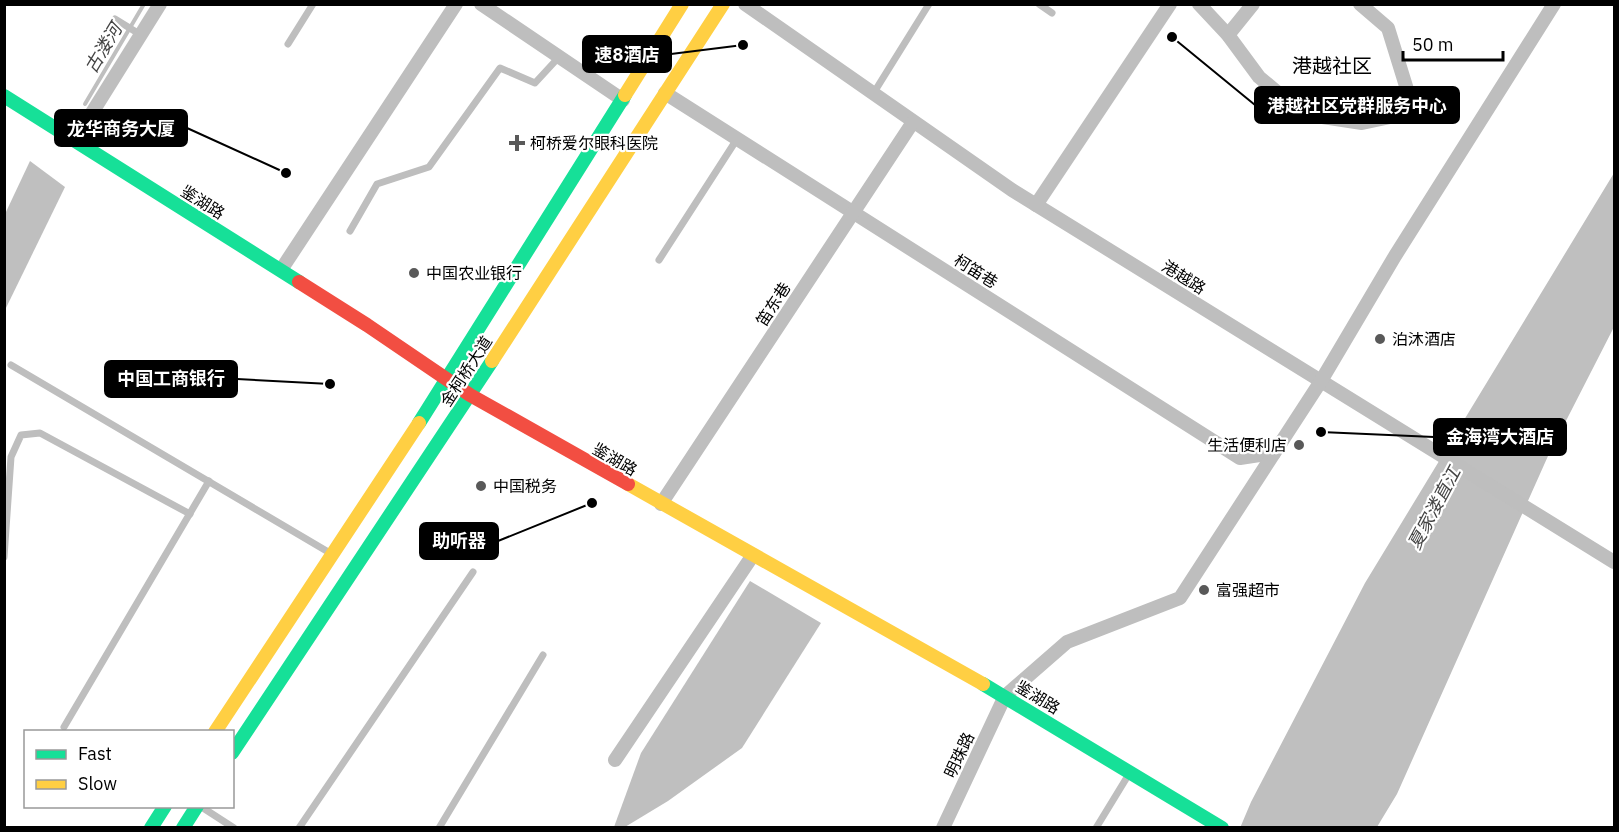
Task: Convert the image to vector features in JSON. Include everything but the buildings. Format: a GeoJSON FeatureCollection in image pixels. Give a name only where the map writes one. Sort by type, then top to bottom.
{"type":"FeatureCollection","features":[{"type":"Feature","properties":{"kind":"main road","name":"金柯桥大道"},"geometry":{"type":"LineString","coordinates":[[216,730],[447,381],[682,4]]}},
{"type":"Feature","properties":{"kind":"main road","name":"金柯桥大道"},"geometry":{"type":"LineString","coordinates":[[234,750],[470,395],[723,4]]}},
{"type":"Feature","properties":{"kind":"main road","name":"鉴湖路"},"geometry":{"type":"LineString","coordinates":[[4,96],[367,325],[470,395],[1005,696],[1222,828]]}},
{"type":"Feature","properties":{"kind":"main road"},"geometry":{"type":"LineString","coordinates":[[151,828],[164,808]]}},
{"type":"Feature","properties":{"kind":"main road"},"geometry":{"type":"LineString","coordinates":[[183,828],[197,808]]}},
{"type":"Feature","properties":{"kind":"street"},"geometry":{"type":"LineString","coordinates":[[75,140],[139,34],[160,4]]}},
{"type":"Feature","properties":{"kind":"street"},"geometry":{"type":"LineString","coordinates":[[280,270],[456,4]]}},
{"type":"Feature","properties":{"kind":"street"},"geometry":{"type":"LineString","coordinates":[[481,4],[622,100]]}},
{"type":"Feature","properties":{"kind":"street","name":"港越路"},"geometry":{"type":"LineString","coordinates":[[745,4],[1036,205],[1614,562]]}},
{"type":"Feature","properties":{"kind":"street"},"geometry":{"type":"LineString","coordinates":[[1036,205],[1170,4]]}},
{"type":"Feature","properties":{"kind":"street"},"geometry":{"type":"LineString","coordinates":[[1199,4],[1228,35],[1259,77],[1303,114],[1362,123],[1414,112],[1388,28],[1360,4]]}},
{"type":"Feature","properties":{"kind":"street"},"geometry":{"type":"LineString","coordinates":[[1228,35],[1253,4]]}},
{"type":"Feature","properties":{"kind":"street"},"geometry":{"type":"LineString","coordinates":[[1005,696],[1067,642],[1180,598],[1321,381],[1395,256],[1554,4]]}},
{"type":"Feature","properties":{"kind":"street","name":"柯笛巷"},"geometry":{"type":"LineString","coordinates":[[665,93],[1240,458],[1274,453]]}},
{"type":"Feature","properties":{"kind":"street","name":"笛东巷"},"geometry":{"type":"LineString","coordinates":[[661,504],[913,122]]}},
{"type":"Feature","properties":{"kind":"street"},"geometry":{"type":"LineString","coordinates":[[615,760],[753,555]]}},
{"type":"Feature","properties":{"kind":"street","name":"明珠路"},"geometry":{"type":"LineString","coordinates":[[943,828],[1005,696]]}},
{"type":"Feature","properties":{"kind":"lane"},"geometry":{"type":"LineString","coordinates":[[288,44],[313,4]]}},
{"type":"Feature","properties":{"kind":"lane"},"geometry":{"type":"LineString","coordinates":[[873,94],[929,4]]}},
{"type":"Feature","properties":{"kind":"lane"},"geometry":{"type":"LineString","coordinates":[[1039,4],[1052,13]]}},
{"type":"Feature","properties":{"kind":"lane"},"geometry":{"type":"LineString","coordinates":[[115,19],[139,34]]}},
{"type":"Feature","properties":{"kind":"lane"},"geometry":{"type":"LineString","coordinates":[[350,231],[377,184],[429,167],[500,68],[536,83],[559,57]]}},
{"type":"Feature","properties":{"kind":"lane"},"geometry":{"type":"LineString","coordinates":[[659,260],[737,139]]}},
{"type":"Feature","properties":{"kind":"lane"},"geometry":{"type":"LineString","coordinates":[[11,365],[332,554]]}},
{"type":"Feature","properties":{"kind":"lane"},"geometry":{"type":"LineString","coordinates":[[4,557],[11,457],[21,435],[40,433],[190,514]]}},
{"type":"Feature","properties":{"kind":"lane"},"geometry":{"type":"LineString","coordinates":[[64,727],[209,481]]}},
{"type":"Feature","properties":{"kind":"lane"},"geometry":{"type":"LineString","coordinates":[[299,828],[473,572]]}},
{"type":"Feature","properties":{"kind":"lane"},"geometry":{"type":"LineString","coordinates":[[439,828],[543,655]]}},
{"type":"Feature","properties":{"kind":"lane"},"geometry":{"type":"LineString","coordinates":[[1096,828],[1131,772]]}},
{"type":"Feature","properties":{"kind":"lane"},"geometry":{"type":"LineString","coordinates":[[200,808],[234,828]]}},
{"type":"Feature","properties":{"kind":"water"},"geometry":{"type":"Polygon","coordinates":[[[30,161],[65,187],[5,310],[5,214],[30,161]]]}},
{"type":"Feature","properties":{"kind":"water","name":"夏家溇直江"},"geometry":{"type":"Polygon","coordinates":[[[1614,173],[1614,327],[1548,456],[1397,794],[1377,827],[1240,828],[1251,802],[1365,583],[1614,173]]]}},
{"type":"Feature","properties":{"kind":"water"},"geometry":{"type":"Polygon","coordinates":[[[750,581],[821,623],[742,748],[668,801],[625,827],[614,827],[641,753],[750,581]]]}},
{"type":"Feature","properties":{"kind":"waterway","name":"古溇河"},"geometry":{"type":"LineString","coordinates":[[85,104],[144,4]]}},
{"type":"Feature","properties":{"kind":"traffic: fast"},"geometry":{"type":"LineString","coordinates":[[419,423],[625,95]]}},
{"type":"Feature","properties":{"kind":"traffic: fast"},"geometry":{"type":"LineString","coordinates":[[4,96],[299,282]]}},
{"type":"Feature","properties":{"kind":"traffic: fast"},"geometry":{"type":"LineString","coordinates":[[234,750],[492,361]]}},
{"type":"Feature","properties":{"kind":"traffic: fast"},"geometry":{"type":"LineString","coordinates":[[983,684],[1222,828]]}},
{"type":"Feature","properties":{"kind":"traffic: fast"},"geometry":{"type":"LineString","coordinates":[[151,828],[164,808]]}},
{"type":"Feature","properties":{"kind":"traffic: fast"},"geometry":{"type":"LineString","coordinates":[[183,828],[196,808]]}},
{"type":"Feature","properties":{"kind":"traffic: slow"},"geometry":{"type":"LineString","coordinates":[[625,95],[682,4]]}},
{"type":"Feature","properties":{"kind":"traffic: slow"},"geometry":{"type":"LineString","coordinates":[[492,361],[723,4]]}},
{"type":"Feature","properties":{"kind":"traffic: slow"},"geometry":{"type":"LineString","coordinates":[[216,730],[419,423]]}},
{"type":"Feature","properties":{"kind":"traffic: slow"},"geometry":{"type":"LineString","coordinates":[[628,484],[983,684]]}},
{"type":"Feature","properties":{"kind":"traffic: jam"},"geometry":{"type":"LineString","coordinates":[[299,282],[470,395],[628,484]]}},
{"type":"Feature","properties":{"kind":"place","name":"港越社区党群服务中心"},"geometry":{"type":"Point","coordinates":[1172,37]}},
{"type":"Feature","properties":{"kind":"place","name":"速8酒店"},"geometry":{"type":"Point","coordinates":[743,45]}},
{"type":"Feature","properties":{"kind":"place","name":"柯桥爱尔眼科医院"},"geometry":{"type":"Point","coordinates":[517,143]}},
{"type":"Feature","properties":{"kind":"place","name":"龙华商务大厦"},"geometry":{"type":"Point","coordinates":[286,173]}},
{"type":"Feature","properties":{"kind":"place","name":"中国农业银行"},"geometry":{"type":"Point","coordinates":[414,273]}},
{"type":"Feature","properties":{"kind":"place","name":"泊沐酒店"},"geometry":{"type":"Point","coordinates":[1380,339]}},
{"type":"Feature","properties":{"kind":"place","name":"中国工商银行"},"geometry":{"type":"Point","coordinates":[330,384]}},
{"type":"Feature","properties":{"kind":"place","name":"金海湾大酒店"},"geometry":{"type":"Point","coordinates":[1321,432]}},
{"type":"Feature","properties":{"kind":"place","name":"生活便利店"},"geometry":{"type":"Point","coordinates":[1299,445]}},
{"type":"Feature","properties":{"kind":"place","name":"中国税务"},"geometry":{"type":"Point","coordinates":[481,486]}},
{"type":"Feature","properties":{"kind":"place","name":"助听器"},"geometry":{"type":"Point","coordinates":[592,503]}},
{"type":"Feature","properties":{"kind":"place","name":"富强超市"},"geometry":{"type":"Point","coordinates":[1204,590]}},
{"type":"Feature","properties":{"kind":"district","name":"港越社区"},"geometry":{"type":"Point","coordinates":[1332,65]}}]}
